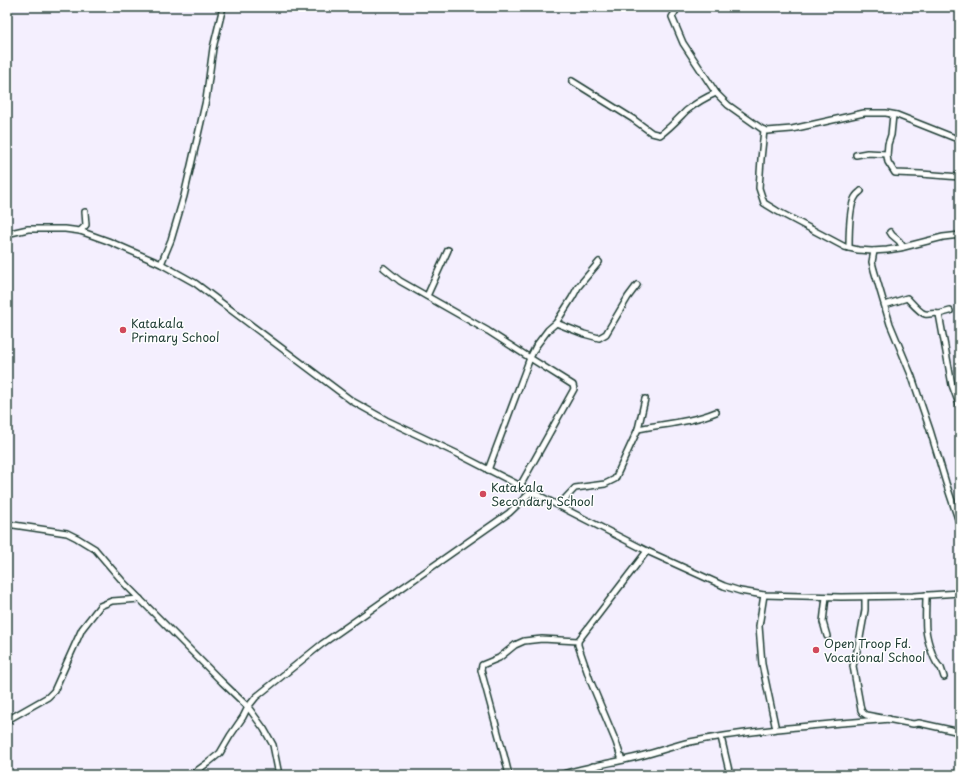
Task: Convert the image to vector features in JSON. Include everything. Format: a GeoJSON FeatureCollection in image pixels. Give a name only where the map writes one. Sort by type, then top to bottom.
{"type":"FeatureCollection","features":[{"type":"Feature","properties":{"kind":"street"},"geometry":{"type":"LineString","coordinates":[[161,264],[171,240],[184,196],[206,100],[213,48],[223,7]]}},
{"type":"Feature","properties":{"kind":"street"},"geometry":{"type":"LineString","coordinates":[[682,7],[677,10],[672,17],[683,43],[716,93],[728,105],[764,130],[792,129],[864,113],[886,113],[897,115],[960,140]]}},
{"type":"Feature","properties":{"kind":"street"},"geometry":{"type":"LineString","coordinates":[[572,81],[652,133],[660,135],[701,100],[716,93]]}},
{"type":"Feature","properties":{"kind":"street"},"geometry":{"type":"LineString","coordinates":[[893,115],[887,154],[888,162],[895,173],[960,177]]}},
{"type":"Feature","properties":{"kind":"street"},"geometry":{"type":"LineString","coordinates":[[764,130],[759,188],[764,202],[777,211],[845,247],[858,250],[887,250],[943,236],[960,235]]}},
{"type":"Feature","properties":{"kind":"street"},"geometry":{"type":"LineString","coordinates":[[856,155],[867,153],[887,154]]}},
{"type":"Feature","properties":{"kind":"street"},"geometry":{"type":"LineString","coordinates":[[849,248],[851,210],[855,197],[861,192]]}},
{"type":"Feature","properties":{"kind":"street"},"geometry":{"type":"LineString","coordinates":[[80,231],[86,224],[85,212]]}},
{"type":"Feature","properties":{"kind":"street"},"geometry":{"type":"LineString","coordinates":[[7,234],[28,229],[65,229],[80,231],[108,241],[161,264],[200,287],[352,401],[386,420],[458,454],[647,551],[724,586],[740,591],[764,595],[826,597],[960,593]]}},
{"type":"Feature","properties":{"kind":"street"},"geometry":{"type":"LineString","coordinates":[[890,232],[903,247]]}},
{"type":"Feature","properties":{"kind":"street"},"geometry":{"type":"LineString","coordinates":[[427,296],[448,250]]}},
{"type":"Feature","properties":{"kind":"street"},"geometry":{"type":"LineString","coordinates":[[874,251],[872,262],[890,324],[914,383],[960,524]]}},
{"type":"Feature","properties":{"kind":"street"},"geometry":{"type":"LineString","coordinates":[[488,470],[530,358],[536,346],[548,330],[556,323],[578,287],[599,262]]}},
{"type":"Feature","properties":{"kind":"street"},"geometry":{"type":"LineString","coordinates":[[384,268],[400,281],[488,331],[573,385],[574,389],[520,486]]}},
{"type":"Feature","properties":{"kind":"street"},"geometry":{"type":"LineString","coordinates":[[556,323],[599,338],[606,334],[637,285]]}},
{"type":"Feature","properties":{"kind":"street"},"geometry":{"type":"LineString","coordinates":[[885,305],[907,298],[925,314],[938,314],[950,311]]}},
{"type":"Feature","properties":{"kind":"street"},"geometry":{"type":"LineString","coordinates":[[938,314],[952,385],[960,407]]}},
{"type":"Feature","properties":{"kind":"street"},"geometry":{"type":"LineString","coordinates":[[559,505],[576,488],[605,484],[615,479],[638,429],[646,399]]}},
{"type":"Feature","properties":{"kind":"street"},"geometry":{"type":"LineString","coordinates":[[638,429],[688,421],[708,416],[716,412]]}},
{"type":"Feature","properties":{"kind":"street"},"geometry":{"type":"LineString","coordinates":[[191,775],[220,753],[248,707],[256,697],[322,644],[509,512],[532,492]]}},
{"type":"Feature","properties":{"kind":"street"},"geometry":{"type":"LineString","coordinates":[[7,524],[67,534],[95,549],[124,583],[248,707],[264,729],[273,745],[279,775]]}},
{"type":"Feature","properties":{"kind":"street"},"geometry":{"type":"LineString","coordinates":[[622,760],[590,680],[578,641],[647,551]]}},
{"type":"Feature","properties":{"kind":"street"},"geometry":{"type":"LineString","coordinates":[[764,595],[759,626],[762,664],[776,726]]}},
{"type":"Feature","properties":{"kind":"street"},"geometry":{"type":"LineString","coordinates":[[926,595],[926,632],[934,660],[941,668],[944,677]]}},
{"type":"Feature","properties":{"kind":"street"},"geometry":{"type":"LineString","coordinates":[[826,597],[823,622],[827,636]]}},
{"type":"Feature","properties":{"kind":"street"},"geometry":{"type":"LineString","coordinates":[[865,597],[865,610],[853,666],[861,710],[863,713],[866,715],[960,732]]}},
{"type":"Feature","properties":{"kind":"street"},"geometry":{"type":"LineString","coordinates":[[7,722],[11,718],[48,697],[54,691],[82,630],[100,606],[112,601],[140,599]]}},
{"type":"Feature","properties":{"kind":"street"},"geometry":{"type":"LineString","coordinates":[[509,775],[481,670],[482,665],[499,658],[515,645],[524,641],[542,639],[578,641]]}},
{"type":"Feature","properties":{"kind":"street"},"geometry":{"type":"LineString","coordinates":[[560,775],[571,771],[628,759],[689,742],[770,730],[889,719]]}},
{"type":"Feature","properties":{"kind":"street"},"geometry":{"type":"LineString","coordinates":[[721,737],[730,775]]}},
{"type":"Feature","properties":{"kind":"street"},"geometry":{"type":"LineString","coordinates":[[593,766],[596,775]]}},
{"type":"Feature","properties":{"kind":"place","name":"Katakala Primary School"},"geometry":{"type":"Point","coordinates":[123,330]}},
{"type":"Feature","properties":{"kind":"place","name":"Katakala Secondary School"},"geometry":{"type":"Point","coordinates":[483,494]}},
{"type":"Feature","properties":{"kind":"place","name":"Open Troop Fd. Vocational School"},"geometry":{"type":"Point","coordinates":[816,650]}}]}
